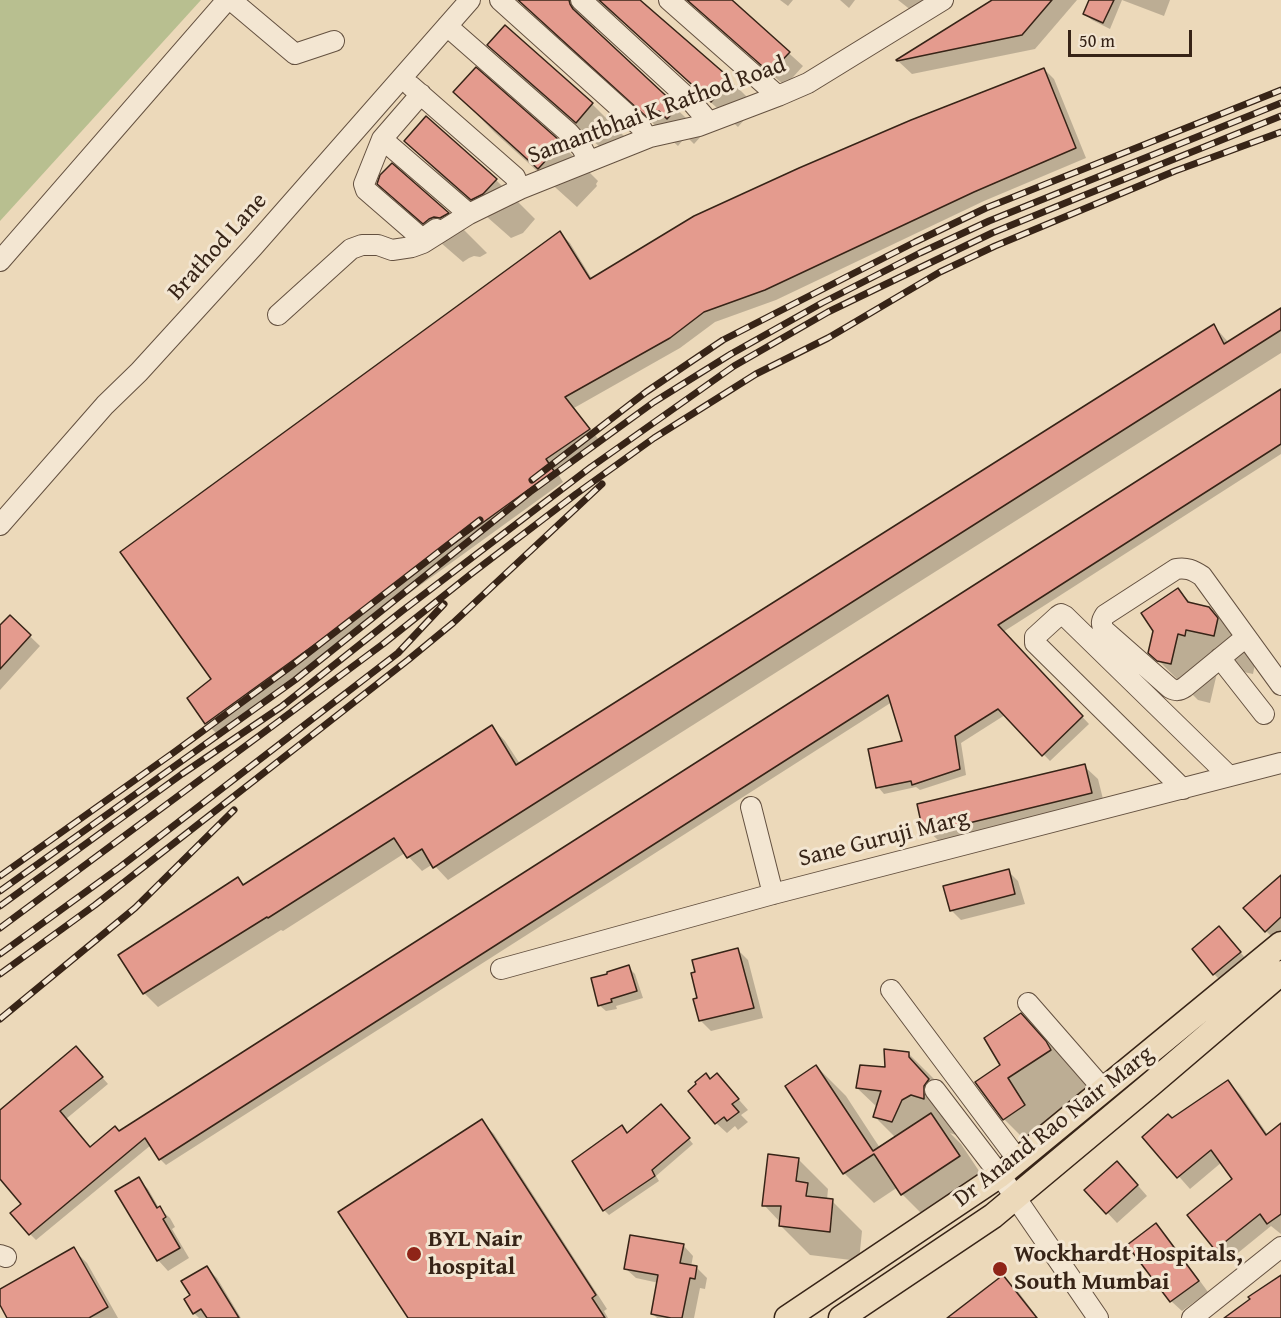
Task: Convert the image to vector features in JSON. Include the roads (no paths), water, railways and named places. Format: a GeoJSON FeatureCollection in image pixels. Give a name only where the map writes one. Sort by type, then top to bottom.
{"type":"FeatureCollection","features":[{"type":"Feature","properties":{"kind":"main road","name":"Dr Anand Rao Nair Marg"},"geometry":{"type":"LineString","coordinates":[[787,1318],[1009,1168],[1104,1090],[1279,958]]}},
{"type":"Feature","properties":{"kind":"main road","name":"Dr Anand Rao Nair Marg"},"geometry":{"type":"LineString","coordinates":[[841,1318],[993,1216],[1151,1084],[1279,958]]}},
{"type":"Feature","properties":{"kind":"street"},"geometry":{"type":"LineString","coordinates":[[0,261],[229,0],[295,54],[334,42]]}},
{"type":"Feature","properties":{"kind":"street","name":"Brathod Lane"},"geometry":{"type":"LineString","coordinates":[[0,525],[105,405],[139,372],[253,247],[470,0]]}},
{"type":"Feature","properties":{"kind":"street"},"geometry":{"type":"LineString","coordinates":[[500,0],[640,126],[647,138]]}},
{"type":"Feature","properties":{"kind":"street"},"geometry":{"type":"LineString","coordinates":[[581,0],[690,100],[709,122]]}},
{"type":"Feature","properties":{"kind":"street"},"geometry":{"type":"LineString","coordinates":[[669,0],[778,96]]}},
{"type":"Feature","properties":{"kind":"street","name":"Samantbhai K Rathod Road"},"geometry":{"type":"LineString","coordinates":[[278,315],[351,249],[362,244],[378,245],[392,250],[412,247],[423,243],[466,211],[647,138],[699,126],[778,96],[808,83],[943,0]]}},
{"type":"Feature","properties":{"kind":"street"},"geometry":{"type":"LineString","coordinates":[[447,26],[569,133],[582,148],[589,161]]}},
{"type":"Feature","properties":{"kind":"street"},"geometry":{"type":"LineString","coordinates":[[401,78],[514,177],[520,189]]}},
{"type":"Feature","properties":{"kind":"street"},"geometry":{"type":"LineString","coordinates":[[382,139],[466,211],[425,237],[419,237],[366,190],[363,184],[382,139],[421,94]]}},
{"type":"Feature","properties":{"kind":"street"},"geometry":{"type":"LineString","coordinates":[[1246,637],[1185,687],[1176,690],[1170,688],[1101,625],[1104,615],[1176,569],[1183,567],[1193,570],[1202,576],[1246,637],[1281,686]]}},
{"type":"Feature","properties":{"kind":"street"},"geometry":{"type":"LineString","coordinates":[[1183,789],[1035,643],[1035,637],[1058,616],[1061,614],[1065,616],[1229,776]]}},
{"type":"Feature","properties":{"kind":"street"},"geometry":{"type":"LineString","coordinates":[[1220,658],[1264,714]]}},
{"type":"Feature","properties":{"kind":"street","name":"Sane Guruji Marg"},"geometry":{"type":"LineString","coordinates":[[501,969],[773,894],[1281,763]]}},
{"type":"Feature","properties":{"kind":"street"},"geometry":{"type":"LineString","coordinates":[[751,807],[773,894]]}},
{"type":"Feature","properties":{"kind":"street"},"geometry":{"type":"LineString","coordinates":[[891,990],[1009,1168],[1015,1197],[1098,1318]]}},
{"type":"Feature","properties":{"kind":"street"},"geometry":{"type":"LineString","coordinates":[[1028,1003],[1104,1090]]}},
{"type":"Feature","properties":{"kind":"street"},"geometry":{"type":"LineString","coordinates":[[935,1090],[1009,1168]]}},
{"type":"Feature","properties":{"kind":"street"},"geometry":{"type":"LineString","coordinates":[[1192,1318],[1281,1247]]}},
{"type":"Feature","properties":{"kind":"railway"},"geometry":{"type":"LineString","coordinates":[[532,480],[646,392],[723,340],[986,208],[1281,90]]}},
{"type":"Feature","properties":{"kind":"railway"},"geometry":{"type":"LineString","coordinates":[[0,891],[295,680],[530,492],[654,402],[731,354],[822,303],[989,221],[1281,103]]}},
{"type":"Feature","properties":{"kind":"railway"},"geometry":{"type":"LineString","coordinates":[[0,906],[182,774],[281,707],[402,611],[591,467],[734,366],[828,312],[992,233],[1281,116]]}},
{"type":"Feature","properties":{"kind":"railway"},"geometry":{"type":"LineString","coordinates":[[0,928],[383,644],[576,494],[654,438],[756,374],[828,338],[940,272],[995,246],[1175,171],[1281,132]]}},
{"type":"Feature","properties":{"kind":"railway"},"geometry":{"type":"LineString","coordinates":[[0,974],[95,905],[408,660],[453,623],[602,484]]}},
{"type":"Feature","properties":{"kind":"railway"},"geometry":{"type":"LineString","coordinates":[[0,876],[290,667],[480,520]]}},
{"type":"Feature","properties":{"kind":"railway"},"geometry":{"type":"LineString","coordinates":[[0,954],[120,867],[398,653],[444,604]]}},
{"type":"Feature","properties":{"kind":"railway"},"geometry":{"type":"LineString","coordinates":[[0,1019],[135,908],[234,810]]}},
{"type":"Feature","properties":{"kind":"place","name":"BYL Nair hospital"},"geometry":{"type":"Point","coordinates":[414,1254]}},
{"type":"Feature","properties":{"kind":"place","name":"Wockhardt Hospitals, South Mumbai"},"geometry":{"type":"Point","coordinates":[1000,1269]}}]}
